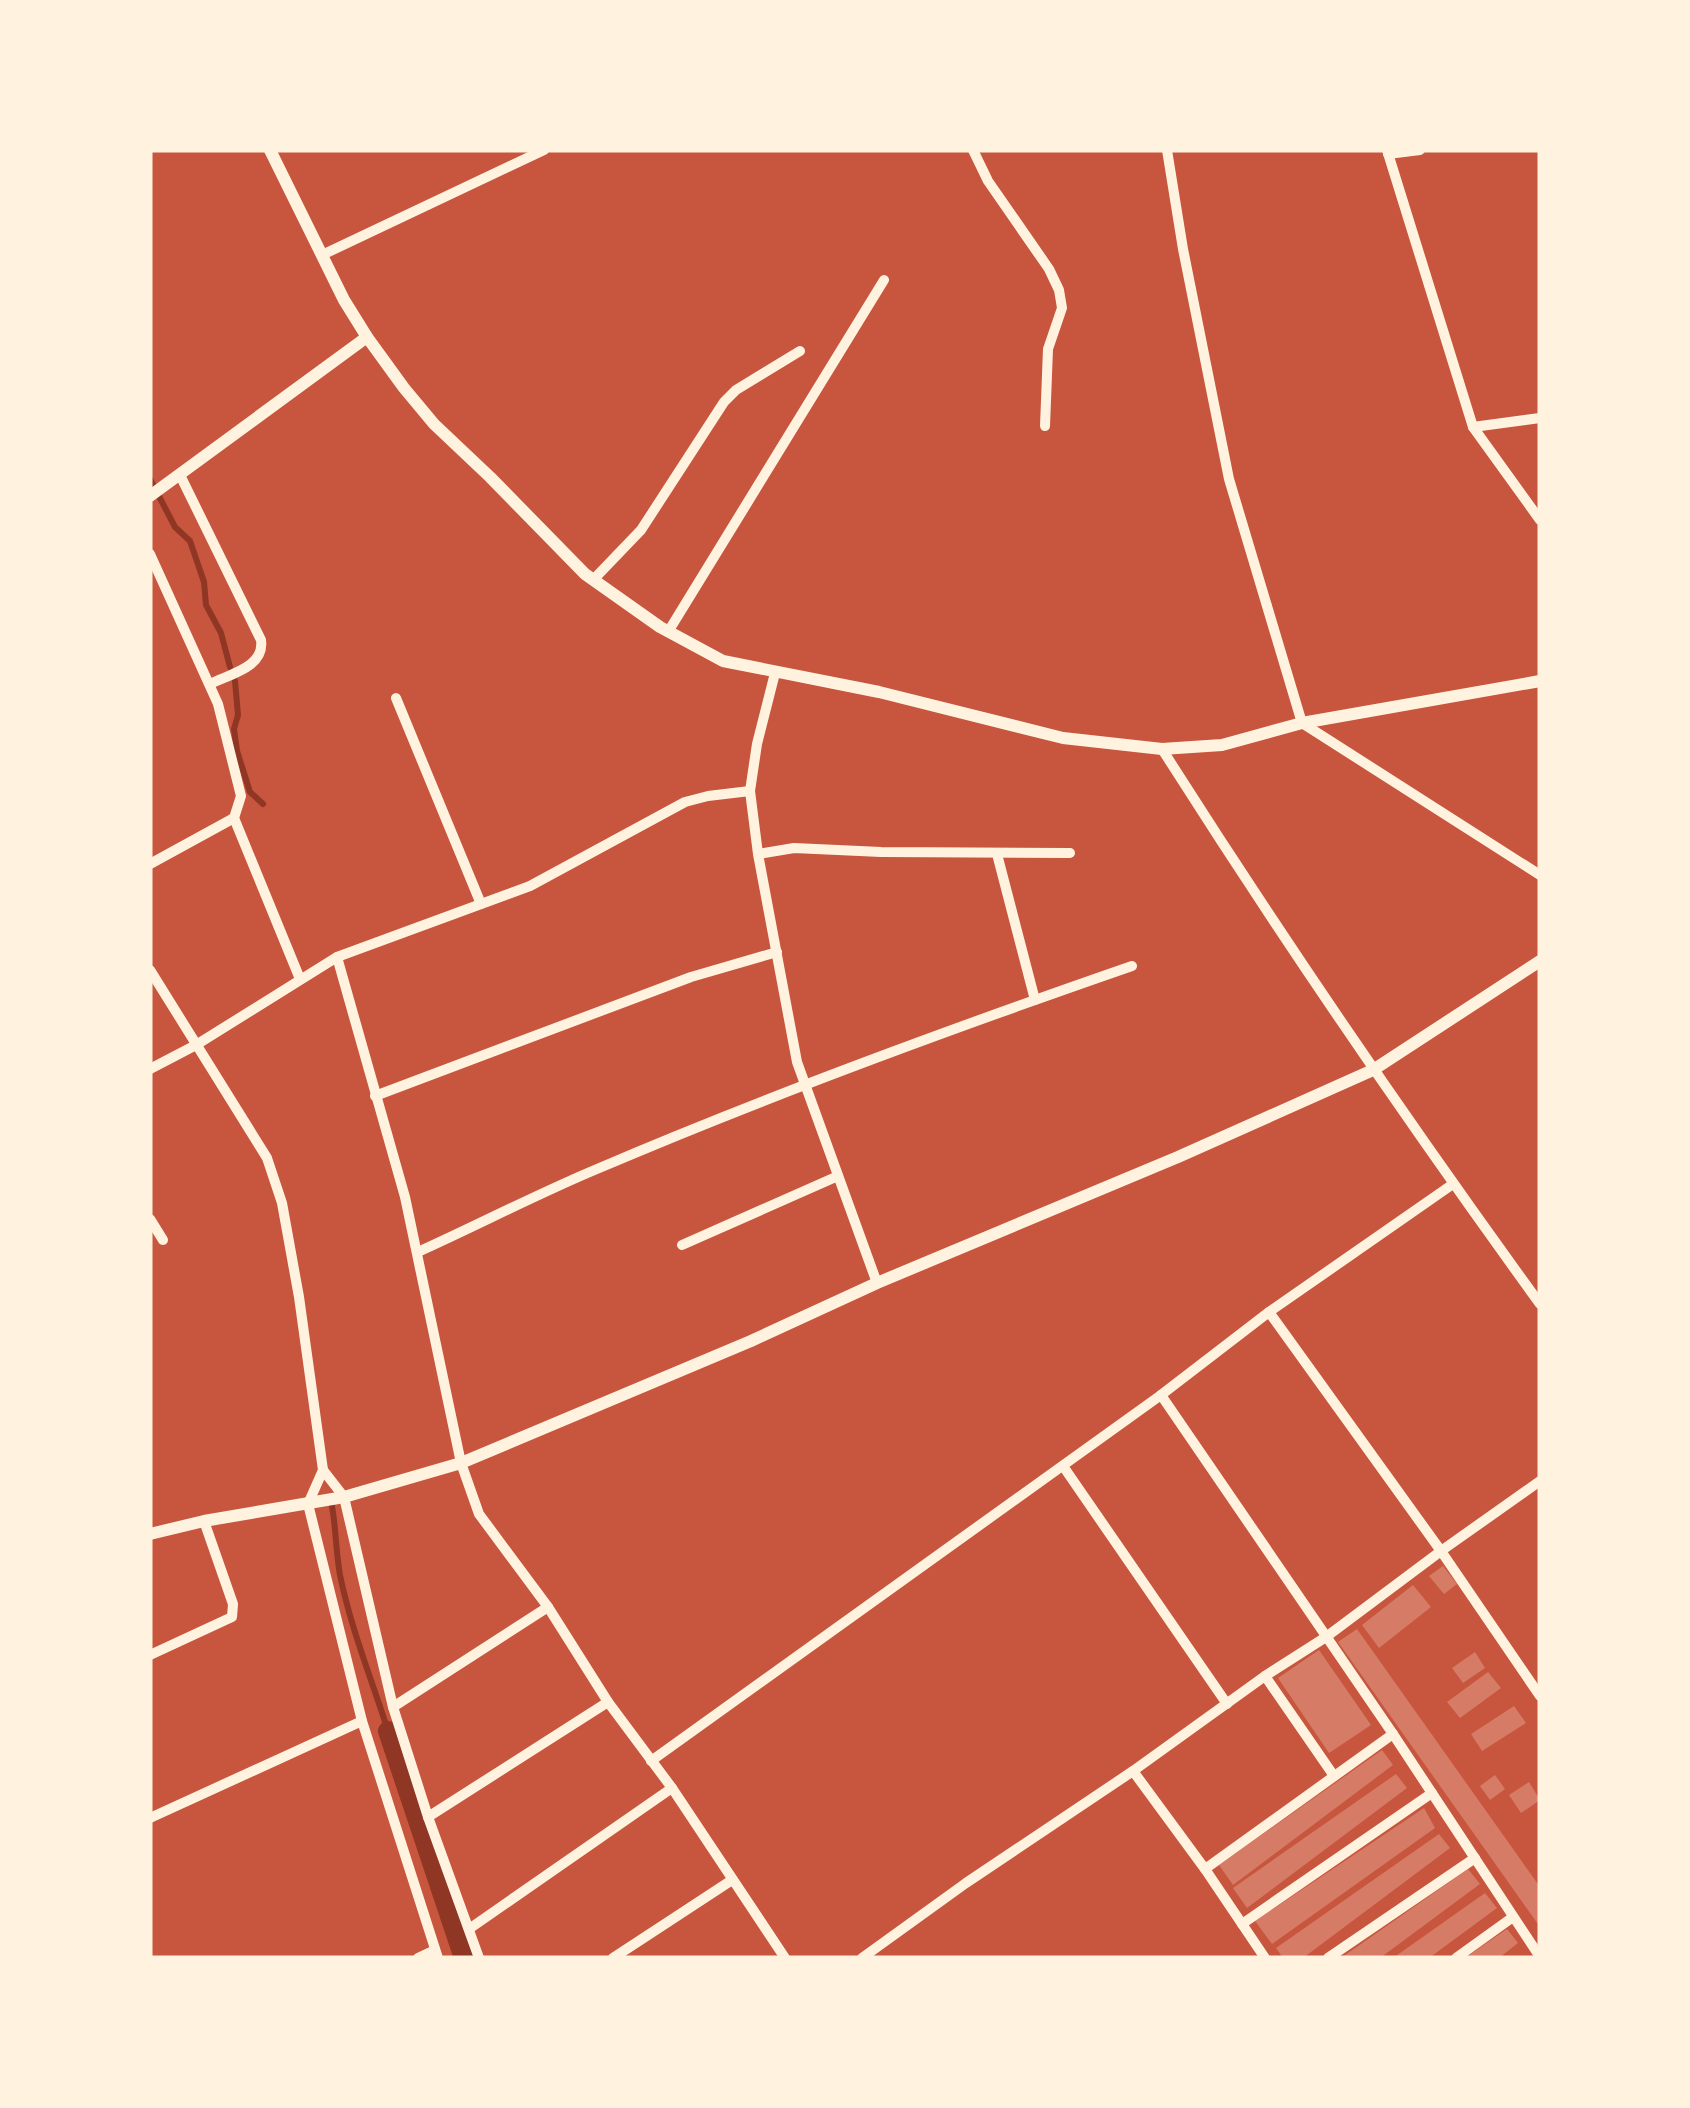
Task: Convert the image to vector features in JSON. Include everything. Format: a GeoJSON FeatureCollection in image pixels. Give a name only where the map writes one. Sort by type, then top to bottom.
{"type":"FeatureCollection","features":[{"type":"Feature","properties":{"kind":"street"},"geometry":{"type":"LineString","coordinates":[[270,150],[366,337],[434,424],[593,580],[668,632],[723,660],[879,692],[1063,738],[1162,748],[1222,745],[1302,723],[1540,681]]}},
{"type":"Feature","properties":{"kind":"street"},"geometry":{"type":"LineString","coordinates":[[322,256],[544,150]]}},
{"type":"Feature","properties":{"kind":"street"},"geometry":{"type":"LineString","coordinates":[[973,150],[988,181],[1049,269],[1059,290],[1062,308],[1048,349],[1045,426]]}},
{"type":"Feature","properties":{"kind":"street"},"geometry":{"type":"LineString","coordinates":[[1167,150],[1228,479],[1302,723],[1540,875]]}},
{"type":"Feature","properties":{"kind":"street"},"geometry":{"type":"LineString","coordinates":[[1420,150],[1388,152],[1472,428],[1540,520]]}},
{"type":"Feature","properties":{"kind":"street"},"geometry":{"type":"LineString","coordinates":[[668,632],[884,280]]}},
{"type":"Feature","properties":{"kind":"street"},"geometry":{"type":"LineString","coordinates":[[150,496],[366,337]]}},
{"type":"Feature","properties":{"kind":"street"},"geometry":{"type":"LineString","coordinates":[[593,580],[641,530],[724,402],[745,384],[800,351]]}},
{"type":"Feature","properties":{"kind":"street"},"geometry":{"type":"LineString","coordinates":[[1472,428],[1540,418]]}},
{"type":"Feature","properties":{"kind":"street"},"geometry":{"type":"LineString","coordinates":[[174,479],[261,640],[262,649],[253,664],[210,684]]}},
{"type":"Feature","properties":{"kind":"street"},"geometry":{"type":"LineString","coordinates":[[150,554],[218,704],[241,796],[234,818],[300,979]]}},
{"type":"Feature","properties":{"kind":"street"},"geometry":{"type":"LineString","coordinates":[[775,672],[750,791],[758,854],[797,1062],[877,1283]]}},
{"type":"Feature","properties":{"kind":"street"},"geometry":{"type":"LineString","coordinates":[[396,698],[481,904]]}},
{"type":"Feature","properties":{"kind":"street"},"geometry":{"type":"LineString","coordinates":[[1162,748],[1373,1070],[1540,1304]]}},
{"type":"Feature","properties":{"kind":"street"},"geometry":{"type":"LineString","coordinates":[[150,1069],[196,1045],[337,957],[530,886],[685,802],[750,791]]}},
{"type":"Feature","properties":{"kind":"street"},"geometry":{"type":"LineString","coordinates":[[150,864],[234,818]]}},
{"type":"Feature","properties":{"kind":"street"},"geometry":{"type":"LineString","coordinates":[[758,854],[794,848],[1070,853]]}},
{"type":"Feature","properties":{"kind":"street"},"geometry":{"type":"LineString","coordinates":[[997,854],[1034,1000]]}},
{"type":"Feature","properties":{"kind":"street"},"geometry":{"type":"LineString","coordinates":[[376,1096],[691,976],[778,952]]}},
{"type":"Feature","properties":{"kind":"street"},"geometry":{"type":"LineString","coordinates":[[337,957],[406,1197],[461,1463],[479,1514],[548,1607],[608,1702],[672,1788],[785,1958]]}},
{"type":"Feature","properties":{"kind":"street"},"geometry":{"type":"LineString","coordinates":[[150,1534],[344,1496],[461,1463],[1178,1158],[1373,1070],[1540,961]]}},
{"type":"Feature","properties":{"kind":"street"},"geometry":{"type":"LineString","coordinates":[[418,1252],[594,1170],[805,1086],[1132,966]]}},
{"type":"Feature","properties":{"kind":"street"},"geometry":{"type":"LineString","coordinates":[[150,970],[267,1158],[282,1203],[322,1470],[308,1504],[362,1720],[436,1954],[418,1958]]}},
{"type":"Feature","properties":{"kind":"street"},"geometry":{"type":"LineString","coordinates":[[682,1245],[838,1176]]}},
{"type":"Feature","properties":{"kind":"street"},"geometry":{"type":"LineString","coordinates":[[651,1761],[1161,1395],[1269,1312],[1453,1184]]}},
{"type":"Feature","properties":{"kind":"street"},"geometry":{"type":"LineString","coordinates":[[150,1219],[163,1240]]}},
{"type":"Feature","properties":{"kind":"street"},"geometry":{"type":"LineString","coordinates":[[1269,1312],[1540,1696]]}},
{"type":"Feature","properties":{"kind":"street"},"geometry":{"type":"LineString","coordinates":[[1161,1395],[1540,1957]]}},
{"type":"Feature","properties":{"kind":"street"},"geometry":{"type":"LineString","coordinates":[[1063,1466],[1226,1704]]}},
{"type":"Feature","properties":{"kind":"street"},"geometry":{"type":"LineString","coordinates":[[322,1470],[344,1496],[393,1707],[479,1958]]}},
{"type":"Feature","properties":{"kind":"street"},"geometry":{"type":"LineString","coordinates":[[862,1958],[966,1882],[1326,1637],[1540,1480]]}},
{"type":"Feature","properties":{"kind":"street"},"geometry":{"type":"LineString","coordinates":[[150,1655],[232,1617],[233,1604],[204,1521]]}},
{"type":"Feature","properties":{"kind":"street"},"geometry":{"type":"LineString","coordinates":[[393,1707],[548,1607]]}},
{"type":"Feature","properties":{"kind":"street"},"geometry":{"type":"LineString","coordinates":[[1265,1676],[1334,1776]]}},
{"type":"Feature","properties":{"kind":"street"},"geometry":{"type":"LineString","coordinates":[[428,1818],[608,1702]]}},
{"type":"Feature","properties":{"kind":"street"},"geometry":{"type":"LineString","coordinates":[[150,1818],[362,1720]]}},
{"type":"Feature","properties":{"kind":"street"},"geometry":{"type":"LineString","coordinates":[[1205,1869],[1393,1734]]}},
{"type":"Feature","properties":{"kind":"street"},"geometry":{"type":"LineString","coordinates":[[1133,1771],[1264,1958]]}},
{"type":"Feature","properties":{"kind":"street"},"geometry":{"type":"LineString","coordinates":[[469,1929],[672,1788]]}},
{"type":"Feature","properties":{"kind":"street"},"geometry":{"type":"LineString","coordinates":[[1242,1924],[1432,1793]]}},
{"type":"Feature","properties":{"kind":"street"},"geometry":{"type":"LineString","coordinates":[[1328,1958],[1475,1858]]}},
{"type":"Feature","properties":{"kind":"street"},"geometry":{"type":"LineString","coordinates":[[613,1958],[732,1880]]}},
{"type":"Feature","properties":{"kind":"street"},"geometry":{"type":"LineString","coordinates":[[1456,1958],[1514,1917]]}},
{"type":"Feature","properties":{"kind":"building"},"geometry":{"type":"Polygon","coordinates":[[[1443,1566],[1457,1584],[1444,1594],[1429,1576],[1443,1566]]]}},
{"type":"Feature","properties":{"kind":"building"},"geometry":{"type":"Polygon","coordinates":[[[1413,1585],[1431,1607],[1379,1648],[1362,1625],[1413,1585]]]}},
{"type":"Feature","properties":{"kind":"building"},"geometry":{"type":"Polygon","coordinates":[[[1357,1629],[1540,1887],[1540,1927],[1338,1642],[1357,1629]]]}},
{"type":"Feature","properties":{"kind":"building"},"geometry":{"type":"Polygon","coordinates":[[[1319,1650],[1371,1725],[1329,1753],[1278,1678],[1319,1650]]]}},
{"type":"Feature","properties":{"kind":"building"},"geometry":{"type":"Polygon","coordinates":[[[1475,1652],[1485,1668],[1463,1683],[1452,1668],[1475,1652]]]}},
{"type":"Feature","properties":{"kind":"building"},"geometry":{"type":"Polygon","coordinates":[[[1488,1672],[1501,1688],[1460,1718],[1447,1702],[1488,1672]]]}},
{"type":"Feature","properties":{"kind":"building"},"geometry":{"type":"Polygon","coordinates":[[[1514,1706],[1526,1723],[1482,1751],[1471,1734],[1514,1706]]]}},
{"type":"Feature","properties":{"kind":"building"},"geometry":{"type":"Polygon","coordinates":[[[1382,1750],[1393,1765],[1233,1885],[1219,1865],[1382,1750]]]}},
{"type":"Feature","properties":{"kind":"building"},"geometry":{"type":"Polygon","coordinates":[[[1396,1774],[1407,1788],[1247,1908],[1233,1888],[1396,1774]]]}},
{"type":"Feature","properties":{"kind":"building"},"geometry":{"type":"Polygon","coordinates":[[[1495,1775],[1505,1789],[1490,1800],[1480,1786],[1495,1775]]]}},
{"type":"Feature","properties":{"kind":"building"},"geometry":{"type":"Polygon","coordinates":[[[1529,1782],[1540,1800],[1521,1813],[1509,1795],[1529,1782]]]}},
{"type":"Feature","properties":{"kind":"building"},"geometry":{"type":"Polygon","coordinates":[[[1424,1808],[1435,1828],[1272,1944],[1255,1921],[1424,1808]]]}},
{"type":"Feature","properties":{"kind":"building"},"geometry":{"type":"Polygon","coordinates":[[[1439,1834],[1450,1848],[1303,1958],[1283,1958],[1276,1948],[1439,1834]]]}},
{"type":"Feature","properties":{"kind":"building"},"geometry":{"type":"Polygon","coordinates":[[[1468,1869],[1480,1884],[1380,1958],[1341,1958],[1468,1869]]]}},
{"type":"Feature","properties":{"kind":"building"},"geometry":{"type":"Polygon","coordinates":[[[1485,1893],[1497,1908],[1429,1958],[1393,1958],[1485,1893]]]}},
{"type":"Feature","properties":{"kind":"building"},"geometry":{"type":"Polygon","coordinates":[[[1507,1929],[1518,1943],[1499,1958],[1465,1958],[1507,1929]]]}},
{"type":"Feature","properties":{"kind":"waterway"},"geometry":{"type":"LineString","coordinates":[[150,479],[175,527],[190,541],[204,582],[206,605],[221,633],[230,667]]}},
{"type":"Feature","properties":{"kind":"waterway"},"geometry":{"type":"LineString","coordinates":[[235,681],[237,751],[250,792],[263,804]]}},
{"type":"Feature","properties":{"kind":"waterway"},"geometry":{"type":"LineString","coordinates":[[332,1506],[345,1595],[388,1731]]}},
{"type":"Feature","properties":{"kind":"waterway"},"geometry":{"type":"LineString","coordinates":[[388,1731],[464,1958]]}}]}
